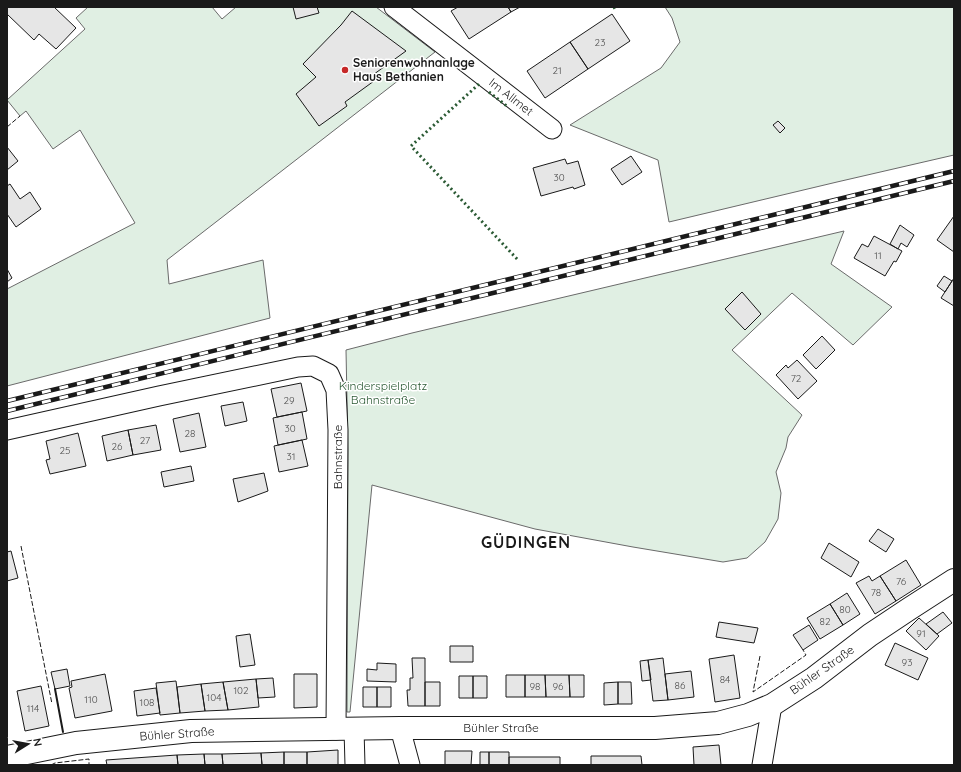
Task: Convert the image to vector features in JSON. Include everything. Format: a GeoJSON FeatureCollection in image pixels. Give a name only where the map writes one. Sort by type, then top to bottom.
{"type":"FeatureCollection","features":[{"type":"Feature","properties":{"kind":"main road","name":"Bühler Straße"},"geometry":{"type":"LineString","coordinates":[[21,758],[76,743],[191,731],[400,728],[655,728],[718,723],[748,715],[772,705],[814,678],[870,635],[954,580]]}},
{"type":"Feature","properties":{"kind":"street","name":"Im Allmet"},"geometry":{"type":"LineString","coordinates":[[394,7],[552,129]]}},
{"type":"Feature","properties":{"kind":"street","name":"Bahnstraße"},"geometry":{"type":"LineString","coordinates":[[7,430],[298,367],[313,366],[329,374],[336,390],[338,430],[345,729],[355,765]]}},
{"type":"Feature","properties":{"kind":"street"},"geometry":{"type":"LineString","coordinates":[[762,765],[772,705]]}},
{"type":"Feature","properties":{"kind":"street"},"geometry":{"type":"LineString","coordinates":[[400,728],[410,765]]}},
{"type":"Feature","properties":{"kind":"green space"},"geometry":{"type":"Polygon","coordinates":[[[88,7],[212,7],[222,19],[236,7],[376,7],[435,52],[167,260],[169,284],[263,260],[270,318],[7,386],[7,289],[135,223],[80,130],[53,149],[26,111],[20,116],[7,100],[85,29],[76,18],[88,7]]]}},
{"type":"Feature","properties":{"kind":"green space"},"geometry":{"type":"Polygon","coordinates":[[[665,7],[954,7],[954,155],[669,222],[658,160],[570,125],[661,68],[680,42],[672,18],[665,7]]]}},
{"type":"Feature","properties":{"kind":"green space","name":"Kinderspielplatz Bahnstraße"},"geometry":{"type":"Polygon","coordinates":[[[844,231],[831,264],[892,307],[853,345],[792,293],[732,350],[802,415],[788,437],[786,448],[776,472],[781,493],[778,519],[765,542],[747,558],[723,562],[535,529],[372,485],[350,712],[347,712],[348,452],[346,350],[844,231]]]}},
{"type":"Feature","properties":{"kind":"building"},"geometry":{"type":"Polygon","coordinates":[[[7,7],[54,7],[76,28],[56,49],[39,34],[34,40],[7,14],[7,7]]]}},
{"type":"Feature","properties":{"kind":"building"},"geometry":{"type":"Polygon","coordinates":[[[293,7],[317,7],[319,13],[296,19],[293,7]]]}},
{"type":"Feature","properties":{"kind":"building"},"geometry":{"type":"Polygon","coordinates":[[[458,7],[508,7],[511,12],[469,39],[451,11],[458,7]]]}},
{"type":"Feature","properties":{"kind":"building"},"geometry":{"type":"Polygon","coordinates":[[[508,7],[520,7],[511,12],[508,7]]]}},
{"type":"Feature","properties":{"kind":"building","name":"Seniorenwohnanlage Haus Bethanien"},"geometry":{"type":"Polygon","coordinates":[[[352,11],[406,51],[370,77],[374,81],[345,102],[347,106],[319,126],[296,94],[316,77],[303,64],[341,25],[352,11]]]}},
{"type":"Feature","properties":{"kind":"building"},"geometry":{"type":"Polygon","coordinates":[[[612,14],[630,41],[588,69],[570,42],[612,14]]]}},
{"type":"Feature","properties":{"kind":"building"},"geometry":{"type":"Polygon","coordinates":[[[570,42],[588,69],[545,98],[527,71],[570,42]]]}},
{"type":"Feature","properties":{"kind":"building"},"geometry":{"type":"Polygon","coordinates":[[[778,121],[785,128],[780,133],[773,125],[778,121]]]}},
{"type":"Feature","properties":{"kind":"building"},"geometry":{"type":"Polygon","coordinates":[[[7,147],[18,161],[7,170],[7,147]]]}},
{"type":"Feature","properties":{"kind":"building"},"geometry":{"type":"Polygon","coordinates":[[[631,156],[642,172],[622,185],[611,169],[631,156]]]}},
{"type":"Feature","properties":{"kind":"building"},"geometry":{"type":"Polygon","coordinates":[[[565,159],[567,164],[578,161],[585,185],[574,189],[573,187],[541,196],[533,168],[565,159]]]}},
{"type":"Feature","properties":{"kind":"building"},"geometry":{"type":"Polygon","coordinates":[[[10,184],[20,199],[30,192],[41,209],[16,227],[7,214],[7,186],[10,184]]]}},
{"type":"Feature","properties":{"kind":"building"},"geometry":{"type":"Polygon","coordinates":[[[954,216],[954,252],[937,240],[954,216]]]}},
{"type":"Feature","properties":{"kind":"building"},"geometry":{"type":"Polygon","coordinates":[[[900,225],[914,235],[907,247],[901,243],[898,249],[890,244],[900,225]]]}},
{"type":"Feature","properties":{"kind":"building"},"geometry":{"type":"Polygon","coordinates":[[[874,236],[902,251],[896,262],[894,261],[885,276],[854,258],[862,244],[868,247],[874,236]]]}},
{"type":"Feature","properties":{"kind":"building"},"geometry":{"type":"Polygon","coordinates":[[[7,269],[12,278],[7,282],[7,269]]]}},
{"type":"Feature","properties":{"kind":"building"},"geometry":{"type":"Polygon","coordinates":[[[944,276],[952,281],[945,292],[937,286],[944,276]]]}},
{"type":"Feature","properties":{"kind":"building"},"geometry":{"type":"Polygon","coordinates":[[[954,278],[954,306],[941,298],[954,278]]]}},
{"type":"Feature","properties":{"kind":"building"},"geometry":{"type":"Polygon","coordinates":[[[742,292],[761,314],[745,330],[725,309],[742,292]]]}},
{"type":"Feature","properties":{"kind":"building"},"geometry":{"type":"Polygon","coordinates":[[[822,336],[835,350],[816,369],[803,355],[822,336]]]}},
{"type":"Feature","properties":{"kind":"building"},"geometry":{"type":"Polygon","coordinates":[[[797,360],[817,381],[798,399],[776,375],[786,365],[788,368],[797,360]]]}},
{"type":"Feature","properties":{"kind":"building"},"geometry":{"type":"Polygon","coordinates":[[[301,383],[307,411],[277,417],[271,389],[301,383]]]}},
{"type":"Feature","properties":{"kind":"building"},"geometry":{"type":"Polygon","coordinates":[[[243,402],[247,421],[225,426],[221,406],[243,402]]]}},
{"type":"Feature","properties":{"kind":"building"},"geometry":{"type":"Polygon","coordinates":[[[302,412],[307,439],[278,445],[273,418],[302,412]]]}},
{"type":"Feature","properties":{"kind":"building"},"geometry":{"type":"Polygon","coordinates":[[[199,413],[206,447],[180,452],[173,419],[199,413]]]}},
{"type":"Feature","properties":{"kind":"building"},"geometry":{"type":"Polygon","coordinates":[[[156,425],[161,450],[133,455],[128,430],[156,425]]]}},
{"type":"Feature","properties":{"kind":"building"},"geometry":{"type":"Polygon","coordinates":[[[128,430],[133,455],[107,461],[102,436],[128,430]]]}},
{"type":"Feature","properties":{"kind":"building"},"geometry":{"type":"Polygon","coordinates":[[[78,433],[86,466],[50,474],[46,460],[50,459],[46,441],[78,433]]]}},
{"type":"Feature","properties":{"kind":"building"},"geometry":{"type":"Polygon","coordinates":[[[302,440],[308,466],[279,472],[274,446],[302,440]]]}},
{"type":"Feature","properties":{"kind":"building"},"geometry":{"type":"Polygon","coordinates":[[[191,466],[194,481],[164,487],[161,472],[191,466]]]}},
{"type":"Feature","properties":{"kind":"building"},"geometry":{"type":"Polygon","coordinates":[[[264,473],[268,491],[238,502],[233,479],[264,473]]]}},
{"type":"Feature","properties":{"kind":"building"},"geometry":{"type":"Polygon","coordinates":[[[878,529],[894,539],[886,552],[869,541],[878,529]]]}},
{"type":"Feature","properties":{"kind":"building"},"geometry":{"type":"Polygon","coordinates":[[[829,543],[859,562],[851,577],[821,558],[829,543]]]}},
{"type":"Feature","properties":{"kind":"building"},"geometry":{"type":"Polygon","coordinates":[[[11,551],[18,578],[7,581],[7,552],[11,551]]]}},
{"type":"Feature","properties":{"kind":"building"},"geometry":{"type":"Polygon","coordinates":[[[906,560],[921,585],[896,601],[880,576],[906,560]]]}},
{"type":"Feature","properties":{"kind":"building"},"geometry":{"type":"Polygon","coordinates":[[[869,576],[872,581],[880,576],[896,601],[875,614],[856,583],[869,576]]]}},
{"type":"Feature","properties":{"kind":"building"},"geometry":{"type":"Polygon","coordinates":[[[847,593],[860,614],[843,625],[830,604],[847,593]]]}},
{"type":"Feature","properties":{"kind":"building"},"geometry":{"type":"Polygon","coordinates":[[[830,604],[843,625],[820,639],[807,618],[830,604]]]}},
{"type":"Feature","properties":{"kind":"building"},"geometry":{"type":"Polygon","coordinates":[[[943,612],[952,623],[937,634],[926,624],[943,612]]]}},
{"type":"Feature","properties":{"kind":"building"},"geometry":{"type":"Polygon","coordinates":[[[919,618],[939,636],[926,650],[906,631],[919,618]]]}},
{"type":"Feature","properties":{"kind":"building"},"geometry":{"type":"Polygon","coordinates":[[[719,622],[758,628],[754,643],[716,637],[719,622]]]}},
{"type":"Feature","properties":{"kind":"building"},"geometry":{"type":"Polygon","coordinates":[[[809,625],[818,640],[803,650],[793,635],[809,625]]]}},
{"type":"Feature","properties":{"kind":"building"},"geometry":{"type":"Polygon","coordinates":[[[250,634],[255,665],[240,667],[236,636],[250,634]]]}},
{"type":"Feature","properties":{"kind":"building"},"geometry":{"type":"Polygon","coordinates":[[[895,643],[928,658],[918,680],[885,665],[895,643]]]}},
{"type":"Feature","properties":{"kind":"building"},"geometry":{"type":"Polygon","coordinates":[[[450,646],[473,646],[473,662],[450,662],[450,646]]]}},
{"type":"Feature","properties":{"kind":"building"},"geometry":{"type":"Polygon","coordinates":[[[734,655],[740,698],[715,702],[709,659],[734,655]]]}},
{"type":"Feature","properties":{"kind":"building"},"geometry":{"type":"Polygon","coordinates":[[[412,658],[425,658],[425,706],[408,706],[407,690],[410,690],[410,678],[413,678],[412,658]]]}},
{"type":"Feature","properties":{"kind":"building"},"geometry":{"type":"Polygon","coordinates":[[[663,658],[668,700],[653,701],[648,660],[663,658]]]}},
{"type":"Feature","properties":{"kind":"building"},"geometry":{"type":"Polygon","coordinates":[[[648,660],[651,680],[642,681],[640,661],[648,660]]]}},
{"type":"Feature","properties":{"kind":"building"},"geometry":{"type":"Polygon","coordinates":[[[377,663],[396,664],[396,682],[367,681],[367,669],[377,670],[377,663]]]}},
{"type":"Feature","properties":{"kind":"building"},"geometry":{"type":"Polygon","coordinates":[[[67,669],[70,686],[55,689],[51,672],[67,669]]]}},
{"type":"Feature","properties":{"kind":"building"},"geometry":{"type":"Polygon","coordinates":[[[691,671],[694,697],[668,700],[665,674],[691,671]]]}},
{"type":"Feature","properties":{"kind":"building"},"geometry":{"type":"Polygon","coordinates":[[[105,674],[112,711],[75,718],[69,688],[72,687],[71,681],[105,674]]]}},
{"type":"Feature","properties":{"kind":"building"},"geometry":{"type":"Polygon","coordinates":[[[294,674],[317,674],[317,707],[294,708],[294,674]]]}},
{"type":"Feature","properties":{"kind":"building"},"geometry":{"type":"Polygon","coordinates":[[[506,675],[525,675],[525,697],[506,697],[506,675]]]}},
{"type":"Feature","properties":{"kind":"building"},"geometry":{"type":"Polygon","coordinates":[[[525,675],[545,675],[546,697],[525,697],[525,675]]]}},
{"type":"Feature","properties":{"kind":"building"},"geometry":{"type":"Polygon","coordinates":[[[545,675],[569,675],[570,697],[546,697],[545,675]]]}},
{"type":"Feature","properties":{"kind":"building"},"geometry":{"type":"Polygon","coordinates":[[[569,675],[584,675],[584,697],[570,697],[569,675]]]}},
{"type":"Feature","properties":{"kind":"building"},"geometry":{"type":"Polygon","coordinates":[[[459,676],[473,676],[473,698],[459,698],[459,676]]]}},
{"type":"Feature","properties":{"kind":"building"},"geometry":{"type":"Polygon","coordinates":[[[473,676],[487,676],[487,698],[473,698],[473,676]]]}},
{"type":"Feature","properties":{"kind":"building"},"geometry":{"type":"Polygon","coordinates":[[[273,678],[275,697],[258,698],[256,679],[273,678]]]}},
{"type":"Feature","properties":{"kind":"building"},"geometry":{"type":"Polygon","coordinates":[[[256,679],[259,707],[228,710],[223,682],[256,679]]]}},
{"type":"Feature","properties":{"kind":"building"},"geometry":{"type":"Polygon","coordinates":[[[176,681],[180,713],[160,715],[156,683],[176,681]]]}},
{"type":"Feature","properties":{"kind":"building"},"geometry":{"type":"Polygon","coordinates":[[[223,682],[228,710],[205,711],[201,684],[223,682]]]}},
{"type":"Feature","properties":{"kind":"building"},"geometry":{"type":"Polygon","coordinates":[[[425,682],[440,682],[440,706],[425,706],[425,682]]]}},
{"type":"Feature","properties":{"kind":"building"},"geometry":{"type":"Polygon","coordinates":[[[618,682],[631,682],[632,704],[618,704],[618,682]]]}},
{"type":"Feature","properties":{"kind":"building"},"geometry":{"type":"Polygon","coordinates":[[[618,682],[618,704],[604,705],[604,683],[618,682]]]}},
{"type":"Feature","properties":{"kind":"building"},"geometry":{"type":"Polygon","coordinates":[[[201,684],[205,711],[180,713],[177,687],[201,684]]]}},
{"type":"Feature","properties":{"kind":"building"},"geometry":{"type":"Polygon","coordinates":[[[41,686],[49,726],[25,731],[17,691],[41,686]]]}},
{"type":"Feature","properties":{"kind":"building"},"geometry":{"type":"Polygon","coordinates":[[[363,687],[377,687],[377,707],[363,707],[363,687]]]}},
{"type":"Feature","properties":{"kind":"building"},"geometry":{"type":"Polygon","coordinates":[[[377,687],[391,687],[391,707],[377,707],[377,687]]]}},
{"type":"Feature","properties":{"kind":"building"},"geometry":{"type":"Polygon","coordinates":[[[156,688],[160,713],[137,716],[134,691],[156,688]]]}},
{"type":"Feature","properties":{"kind":"building"},"geometry":{"type":"Polygon","coordinates":[[[719,745],[721,765],[694,765],[693,747],[719,745]]]}},
{"type":"Feature","properties":{"kind":"building"},"geometry":{"type":"Polygon","coordinates":[[[338,750],[338,765],[307,765],[307,752],[338,750]]]}},
{"type":"Feature","properties":{"kind":"building"},"geometry":{"type":"Polygon","coordinates":[[[445,751],[472,751],[471,765],[445,765],[445,751]]]}},
{"type":"Feature","properties":{"kind":"building"},"geometry":{"type":"Polygon","coordinates":[[[284,752],[284,765],[262,765],[261,753],[284,752]]]}},
{"type":"Feature","properties":{"kind":"building"},"geometry":{"type":"Polygon","coordinates":[[[284,752],[307,752],[307,765],[284,765],[284,752]]]}},
{"type":"Feature","properties":{"kind":"building"},"geometry":{"type":"Polygon","coordinates":[[[480,752],[489,752],[489,765],[480,765],[480,752]]]}},
{"type":"Feature","properties":{"kind":"building"},"geometry":{"type":"Polygon","coordinates":[[[489,752],[509,752],[509,765],[489,765],[489,752]]]}},
{"type":"Feature","properties":{"kind":"building"},"geometry":{"type":"Polygon","coordinates":[[[261,753],[262,765],[223,765],[222,754],[261,753]]]}},
{"type":"Feature","properties":{"kind":"building"},"geometry":{"type":"Polygon","coordinates":[[[204,754],[205,765],[178,765],[177,755],[204,754]]]}},
{"type":"Feature","properties":{"kind":"building"},"geometry":{"type":"Polygon","coordinates":[[[204,754],[222,754],[223,765],[205,765],[204,754]]]}},
{"type":"Feature","properties":{"kind":"building"},"geometry":{"type":"Polygon","coordinates":[[[177,755],[178,765],[107,765],[106,760],[177,755]]]}},
{"type":"Feature","properties":{"kind":"building"},"geometry":{"type":"Polygon","coordinates":[[[591,756],[641,756],[642,765],[591,765],[591,756]]]}},
{"type":"Feature","properties":{"kind":"building"},"geometry":{"type":"Polygon","coordinates":[[[509,757],[560,757],[560,765],[509,765],[509,757]]]}},
{"type":"Feature","properties":{"kind":"railway"},"geometry":{"type":"LineString","coordinates":[[7,401],[954,171]]}},
{"type":"Feature","properties":{"kind":"railway"},"geometry":{"type":"LineString","coordinates":[[7,411],[954,181]]}},
{"type":"Feature","properties":{"kind":"hedge"},"geometry":{"type":"LineString","coordinates":[[614,7],[616,11]]}},
{"type":"Feature","properties":{"kind":"hedge"},"geometry":{"type":"LineString","coordinates":[[479,84],[411,146],[518,260]]}},
{"type":"Feature","properties":{"kind":"hedge"},"geometry":{"type":"LineString","coordinates":[[489,92],[508,107]]}},
{"type":"Feature","properties":{"kind":"fence"},"geometry":{"type":"LineString","coordinates":[[7,127],[20,116]]}},
{"type":"Feature","properties":{"kind":"fence"},"geometry":{"type":"LineString","coordinates":[[21,546],[52,704]]}},
{"type":"Feature","properties":{"kind":"fence"},"geometry":{"type":"LineString","coordinates":[[760,656],[753,692],[806,655],[803,650]]}},
{"type":"Feature","properties":{"kind":"fence"},"geometry":{"type":"LineString","coordinates":[[51,765],[55,763],[89,759],[89,765]]}},
{"type":"Feature","properties":{"kind":"wall"},"geometry":{"type":"LineString","coordinates":[[55,689],[63,732]]}},
{"type":"Feature","properties":{"kind":"place","name":"Seniorenwohnanlage Haus Bethanien"},"geometry":{"type":"Point","coordinates":[345,70]}},
{"type":"Feature","properties":{"kind":"district","name":"GÜDINGEN"},"geometry":{"type":"Point","coordinates":[526,542]}}]}
